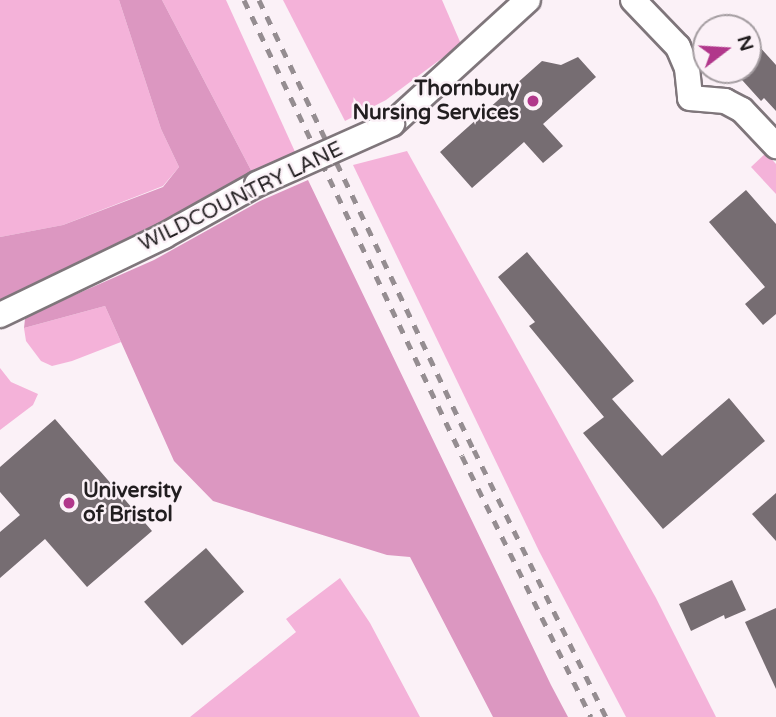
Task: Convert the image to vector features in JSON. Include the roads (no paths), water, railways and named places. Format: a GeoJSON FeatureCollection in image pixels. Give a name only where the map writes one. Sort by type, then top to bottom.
{"type":"FeatureCollection","features":[{"type":"Feature","properties":{"kind":"street","name":"WILDCOUNTRY LANE"},"geometry":{"type":"LineString","coordinates":[[0,315],[164,236],[257,184],[391,124],[528,0]]}},
{"type":"Feature","properties":{"kind":"street"},"geometry":{"type":"LineString","coordinates":[[633,0],[678,47],[687,68],[690,98],[725,101],[742,110],[776,146]]}},
{"type":"Feature","properties":{"kind":"railway"},"geometry":{"type":"LineString","coordinates":[[244,0],[462,456],[591,717]]}},
{"type":"Feature","properties":{"kind":"railway"},"geometry":{"type":"LineString","coordinates":[[259,0],[474,450],[606,717]]}},
{"type":"Feature","properties":{"kind":"place","name":"Thornbury Nursing Services"},"geometry":{"type":"Point","coordinates":[533,101]}},
{"type":"Feature","properties":{"kind":"place","name":"University of Bristol"},"geometry":{"type":"Point","coordinates":[69,503]}}]}
